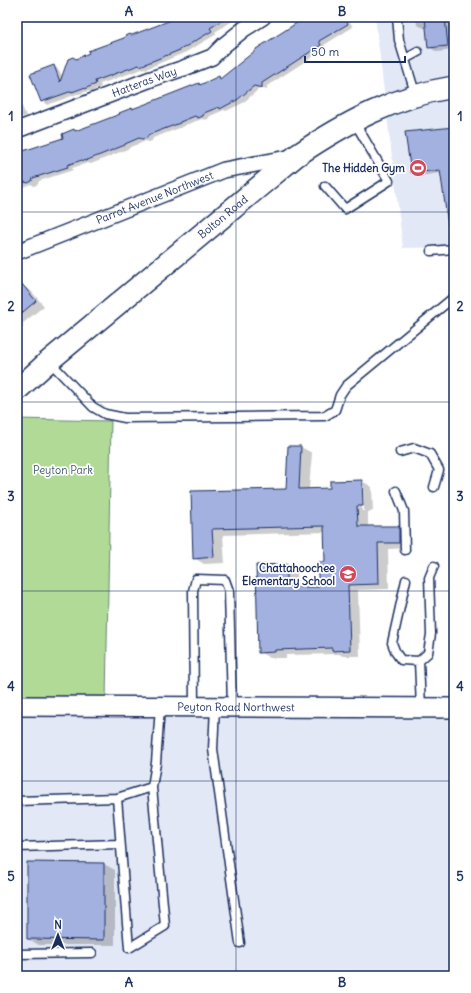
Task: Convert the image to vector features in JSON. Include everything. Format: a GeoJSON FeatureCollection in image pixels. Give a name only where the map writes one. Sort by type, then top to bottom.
{"type":"FeatureCollection","features":[{"type":"Feature","properties":{"kind":"main road","name":"Bolton Road"},"geometry":{"type":"LineString","coordinates":[[17,390],[49,361],[296,156],[328,135],[382,107],[434,90],[454,87]]}},
{"type":"Feature","properties":{"kind":"street","name":"Hatteras Way"},"geometry":{"type":"LineString","coordinates":[[17,130],[212,57],[244,29],[262,17]]}},
{"type":"Feature","properties":{"kind":"street","name":"Parrot Avenue Northwest"},"geometry":{"type":"LineString","coordinates":[[17,252],[224,170],[296,156]]}},
{"type":"Feature","properties":{"kind":"street","name":"Peyton Road Northwest"},"geometry":{"type":"LineString","coordinates":[[17,706],[454,708]]}},
{"type":"Feature","properties":{"kind":"lane"},"geometry":{"type":"LineString","coordinates":[[397,17],[399,40],[416,96]]}},
{"type":"Feature","properties":{"kind":"lane"},"geometry":{"type":"LineString","coordinates":[[405,59],[418,52]]}},
{"type":"Feature","properties":{"kind":"lane"},"geometry":{"type":"LineString","coordinates":[[325,186],[345,210],[389,181],[353,121]]}},
{"type":"Feature","properties":{"kind":"lane"},"geometry":{"type":"LineString","coordinates":[[431,251],[454,249]]}},
{"type":"Feature","properties":{"kind":"lane"},"geometry":{"type":"LineString","coordinates":[[49,361],[93,407],[105,414],[125,418],[326,416],[335,410],[340,395],[346,386],[454,297]]}},
{"type":"Feature","properties":{"kind":"lane"},"geometry":{"type":"LineString","coordinates":[[400,452],[414,448],[430,454],[439,470],[434,487]]}},
{"type":"Feature","properties":{"kind":"lane"},"geometry":{"type":"LineString","coordinates":[[396,491],[404,511],[406,550]]}},
{"type":"Feature","properties":{"kind":"lane"},"geometry":{"type":"LineString","coordinates":[[406,580],[392,643],[401,660],[419,661],[428,653],[431,634],[429,578],[434,566]]}},
{"type":"Feature","properties":{"kind":"lane"},"geometry":{"type":"LineString","coordinates":[[194,707],[193,591],[196,579],[225,580],[229,591],[224,707],[213,749],[240,943]]}},
{"type":"Feature","properties":{"kind":"lane"},"geometry":{"type":"LineString","coordinates":[[419,661],[421,708]]}},
{"type":"Feature","properties":{"kind":"lane"},"geometry":{"type":"LineString","coordinates":[[117,798],[129,948],[165,926],[152,787],[156,763],[160,707]]}},
{"type":"Feature","properties":{"kind":"lane"},"geometry":{"type":"LineString","coordinates":[[17,801],[117,798],[152,787]]}},
{"type":"Feature","properties":{"kind":"lane"},"geometry":{"type":"LineString","coordinates":[[17,847],[120,844]]}},
{"type":"Feature","properties":{"kind":"lane"},"geometry":{"type":"LineString","coordinates":[[17,954],[92,953]]}},
{"type":"Feature","properties":{"kind":"shaded area"},"geometry":{"type":"Polygon","coordinates":[[[375,17],[454,17],[454,247],[403,248],[375,17]]]}},
{"type":"Feature","properties":{"kind":"shaded area"},"geometry":{"type":"Polygon","coordinates":[[[17,701],[454,707],[454,976],[17,976],[17,701]]]}},
{"type":"Feature","properties":{"kind":"green space","name":"Peyton Park"},"geometry":{"type":"Polygon","coordinates":[[[17,419],[111,421],[106,702],[17,701],[17,419]]]}},
{"type":"Feature","properties":{"kind":"building"},"geometry":{"type":"Polygon","coordinates":[[[179,17],[228,17],[210,28],[212,31],[180,50],[140,66],[139,65],[95,81],[96,84],[84,89],[72,91],[41,102],[30,74],[54,65],[60,82],[68,59],[73,57],[76,59],[89,53],[88,51],[124,38],[129,34],[132,35],[179,17]]]}},
{"type":"Feature","properties":{"kind":"building"},"geometry":{"type":"Polygon","coordinates":[[[306,17],[344,17],[348,24],[319,41],[321,45],[262,83],[262,88],[254,86],[237,100],[220,109],[219,107],[204,113],[203,116],[198,118],[195,116],[148,135],[147,138],[139,138],[85,161],[82,160],[67,165],[68,167],[33,178],[32,181],[28,183],[25,182],[17,185],[17,153],[63,138],[62,134],[74,129],[75,131],[86,127],[199,83],[200,85],[219,76],[220,79],[256,49],[306,17]]]}},
{"type":"Feature","properties":{"kind":"building"},"geometry":{"type":"Polygon","coordinates":[[[425,17],[445,17],[448,46],[428,48],[425,17]]]}},
{"type":"Feature","properties":{"kind":"building"},"geometry":{"type":"Polygon","coordinates":[[[454,127],[454,225],[448,225],[440,170],[411,173],[405,132],[454,127]]]}},
{"type":"Feature","properties":{"kind":"building"},"geometry":{"type":"Polygon","coordinates":[[[17,278],[36,301],[17,317],[17,278]]]}},
{"type":"Feature","properties":{"kind":"building","name":"Chattahoochee Elementary School"},"geometry":{"type":"Polygon","coordinates":[[[288,446],[301,446],[299,489],[330,488],[330,481],[362,480],[363,506],[357,506],[358,526],[399,526],[399,543],[378,543],[379,584],[348,585],[350,650],[332,651],[332,648],[275,650],[275,652],[258,653],[256,565],[287,564],[287,587],[318,587],[318,562],[325,562],[324,526],[212,529],[214,557],[193,559],[191,491],[286,489],[288,446]]]}},
{"type":"Feature","properties":{"kind":"building"},"geometry":{"type":"Polygon","coordinates":[[[27,862],[104,863],[104,940],[27,939],[27,862]]]}},
{"type":"Feature","properties":{"kind":"place","name":"The Hidden Gym"},"geometry":{"type":"Point","coordinates":[418,168]}},
{"type":"Feature","properties":{"kind":"place","name":"Chattahoochee Elementary School"},"geometry":{"type":"Point","coordinates":[348,574]}}]}
